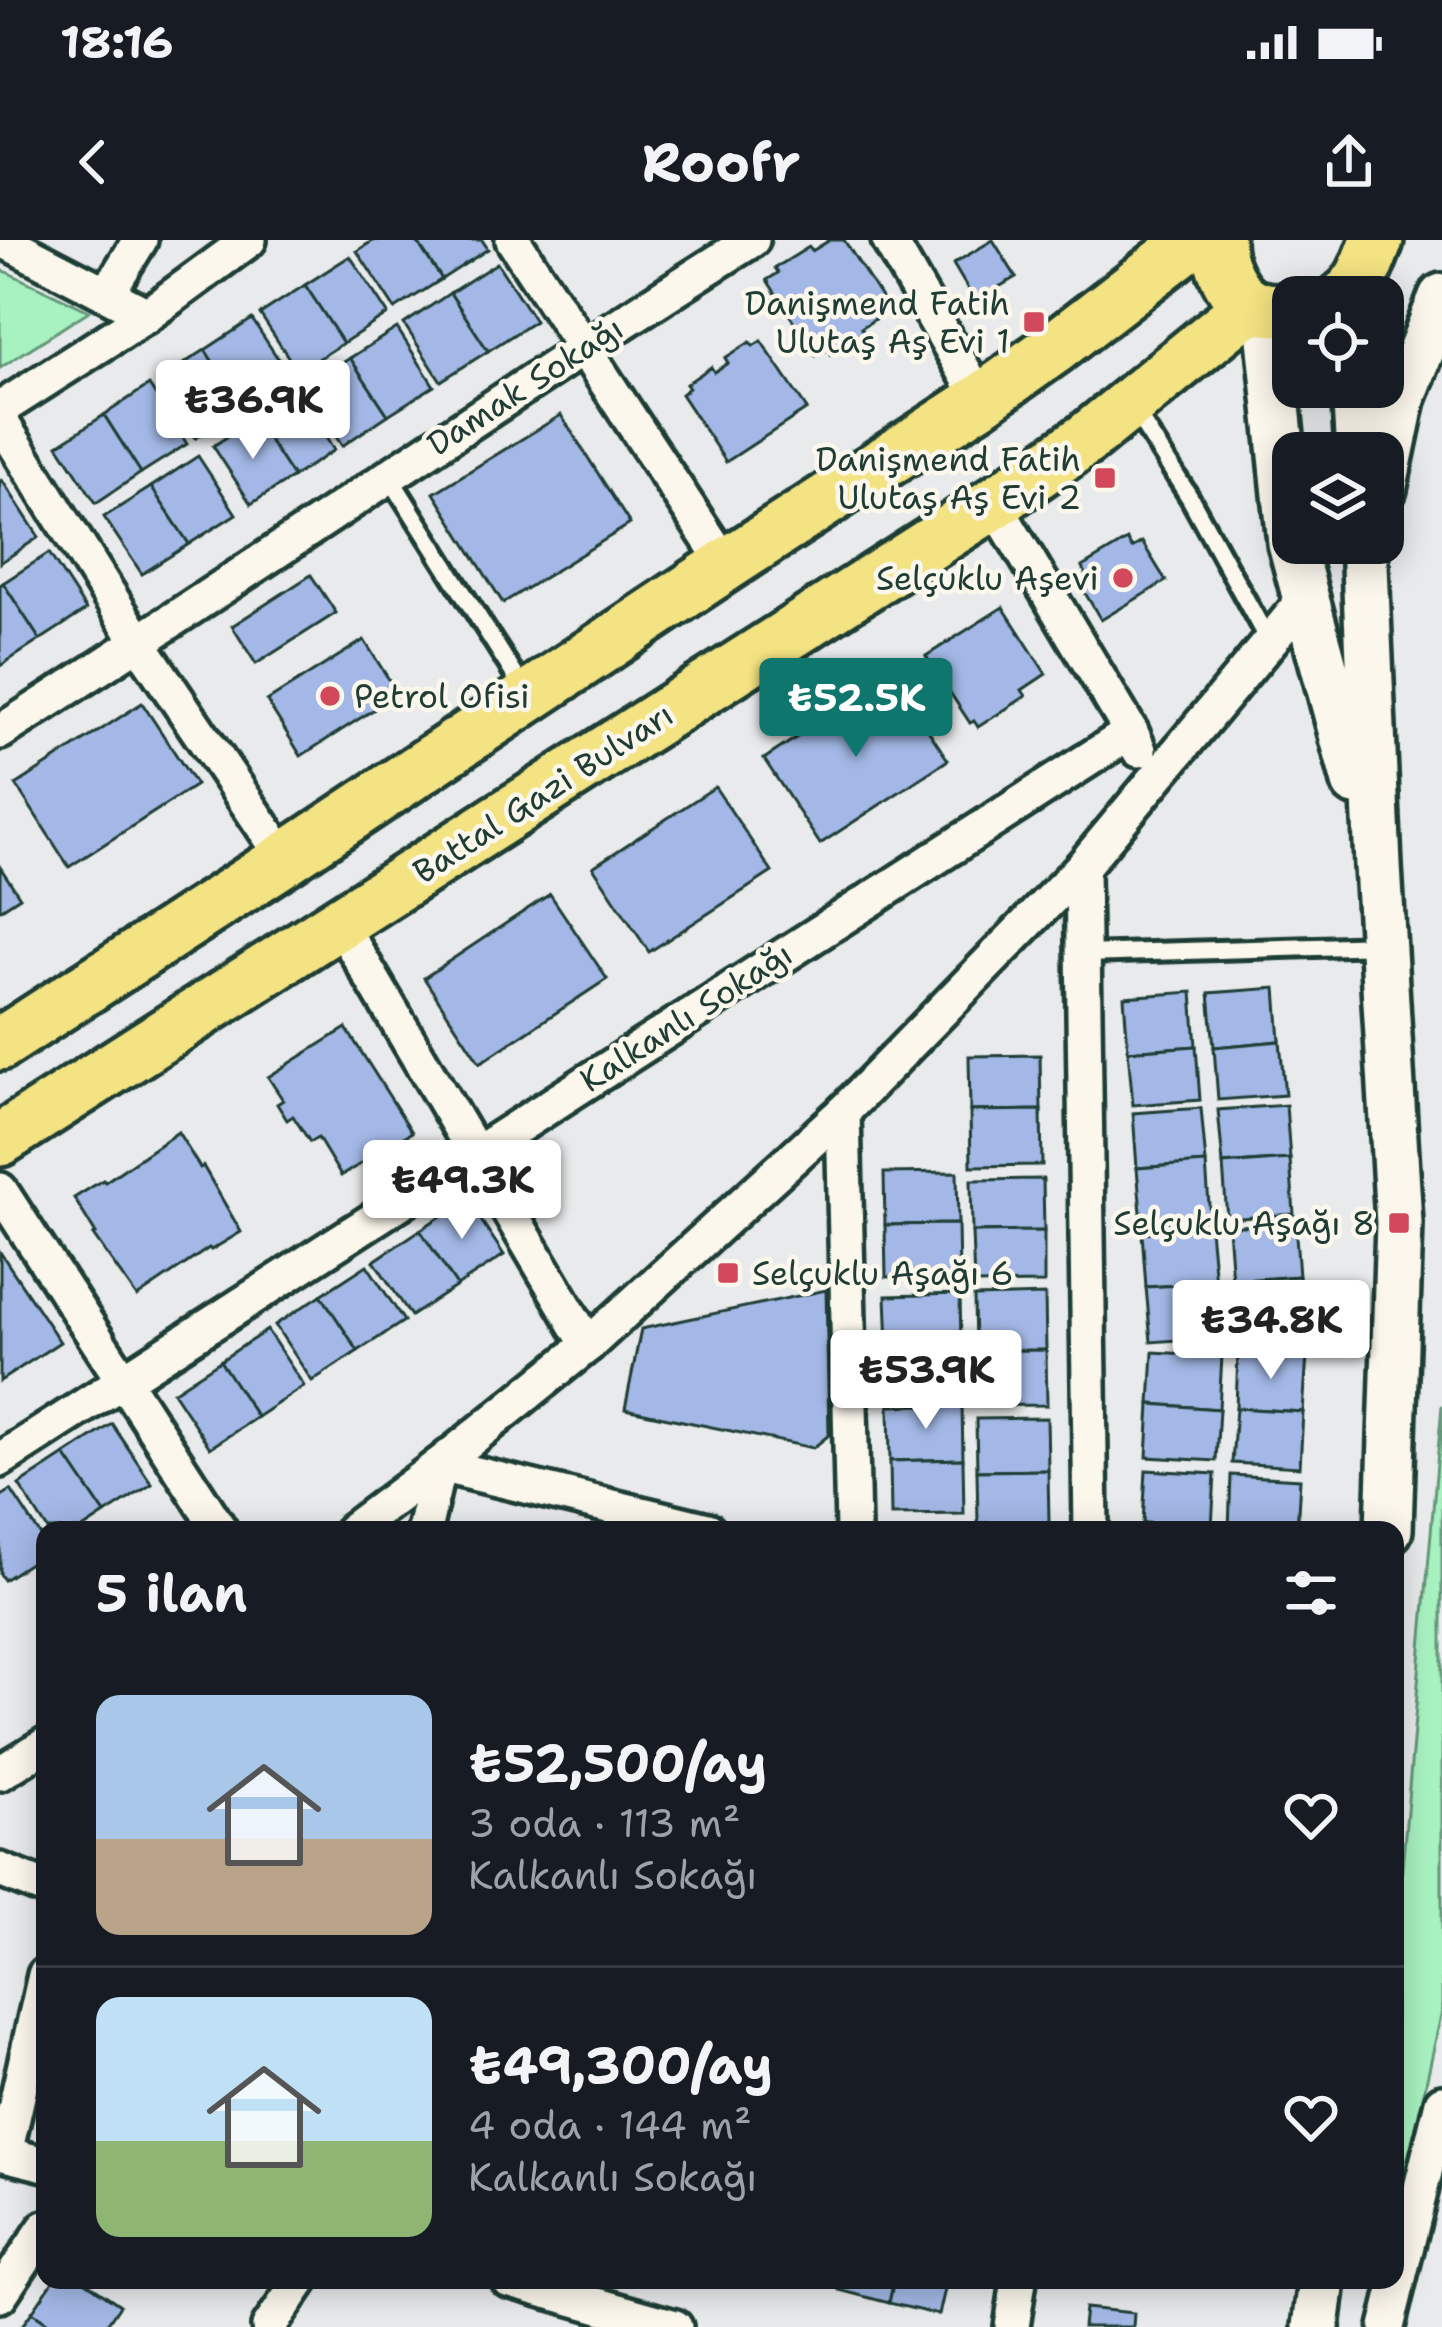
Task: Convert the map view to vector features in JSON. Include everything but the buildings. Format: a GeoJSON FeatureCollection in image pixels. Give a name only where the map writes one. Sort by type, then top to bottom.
{"type":"FeatureCollection","features":[{"type":"Feature","properties":{"kind":"main road"},"geometry":{"type":"LineString","coordinates":[[0,1044],[981,400],[1194,240]]}},
{"type":"Feature","properties":{"kind":"main road"},"geometry":{"type":"LineString","coordinates":[[1218,240],[1218,256],[1228,280],[1270,308]]}},
{"type":"Feature","properties":{"kind":"main road"},"geometry":{"type":"LineString","coordinates":[[1361,276],[1377,240]]}},
{"type":"Feature","properties":{"kind":"main road","name":"Battal Gazi Bulvarı"},"geometry":{"type":"LineString","coordinates":[[0,1140],[994,503],[1270,308]]}},
{"type":"Feature","properties":{"kind":"street"},"geometry":{"type":"LineString","coordinates":[[3,240],[147,315]]}},
{"type":"Feature","properties":{"kind":"street"},"geometry":{"type":"LineString","coordinates":[[107,294],[140,240]]}},
{"type":"Feature","properties":{"kind":"street"},"geometry":{"type":"LineString","coordinates":[[0,410],[147,315],[249,240]]}},
{"type":"Feature","properties":{"kind":"street"},"geometry":{"type":"LineString","coordinates":[[513,240],[726,565]]}},
{"type":"Feature","properties":{"kind":"street","name":"Damak Sokağı"},"geometry":{"type":"LineString","coordinates":[[0,732],[582,346],[752,240]]}},
{"type":"Feature","properties":{"kind":"street"},"geometry":{"type":"LineString","coordinates":[[889,240],[981,400]]}},
{"type":"Feature","properties":{"kind":"street"},"geometry":{"type":"LineString","coordinates":[[1395,432],[1402,399],[1442,297]]}},
{"type":"Feature","properties":{"kind":"street"},"geometry":{"type":"LineString","coordinates":[[1270,308],[1291,543],[1378,866]]}},
{"type":"Feature","properties":{"kind":"street"},"geometry":{"type":"LineString","coordinates":[[0,420],[139,644],[285,859]]}},
{"type":"Feature","properties":{"kind":"street"},"geometry":{"type":"LineString","coordinates":[[994,503],[1131,732],[1153,780]]}},
{"type":"Feature","properties":{"kind":"street"},"geometry":{"type":"LineString","coordinates":[[1367,564],[1378,866],[1399,1223],[1389,1521]]}},
{"type":"Feature","properties":{"kind":"street"},"geometry":{"type":"LineString","coordinates":[[364,1521],[589,1345],[844,1112],[1082,866],[1306,598]]}},
{"type":"Feature","properties":{"kind":"street","name":"Kalkanlı Sokağı"},"geometry":{"type":"LineString","coordinates":[[0,1460],[1131,732]]}},
{"type":"Feature","properties":{"kind":"street"},"geometry":{"type":"LineString","coordinates":[[1082,866],[1091,1521]]}},
{"type":"Feature","properties":{"kind":"street"},"geometry":{"type":"LineString","coordinates":[[340,924],[589,1345]]}},
{"type":"Feature","properties":{"kind":"street"},"geometry":{"type":"LineString","coordinates":[[844,1112],[853,1521]]}},
{"type":"Feature","properties":{"kind":"street"},"geometry":{"type":"LineString","coordinates":[[0,1190],[214,1521]]}},
{"type":"Feature","properties":{"kind":"street"},"geometry":{"type":"LineString","coordinates":[[426,1521],[439,1465]]}},
{"type":"Feature","properties":{"kind":"street"},"geometry":{"type":"LineString","coordinates":[[439,1465],[671,1521]]}},
{"type":"Feature","properties":{"kind":"street"},"geometry":{"type":"LineString","coordinates":[[0,1773],[36,1751]]}},
{"type":"Feature","properties":{"kind":"street"},"geometry":{"type":"LineString","coordinates":[[0,1870],[36,1884]]}},
{"type":"Feature","properties":{"kind":"street"},"geometry":{"type":"LineString","coordinates":[[36,2012],[2,2153],[36,2162]]}},
{"type":"Feature","properties":{"kind":"street"},"geometry":{"type":"LineString","coordinates":[[1404,2261],[1440,2121]]}},
{"type":"Feature","properties":{"kind":"street"},"geometry":{"type":"LineString","coordinates":[[0,2294],[36,2241]]}},
{"type":"Feature","properties":{"kind":"street"},"geometry":{"type":"LineString","coordinates":[[269,2327],[295,2289]]}},
{"type":"Feature","properties":{"kind":"street"},"geometry":{"type":"LineString","coordinates":[[539,2289],[550,2327]]}},
{"type":"Feature","properties":{"kind":"street"},"geometry":{"type":"LineString","coordinates":[[548,2289],[675,2327]]}},
{"type":"Feature","properties":{"kind":"street"},"geometry":{"type":"LineString","coordinates":[[1012,2327],[1018,2289]]}},
{"type":"Feature","properties":{"kind":"street"},"geometry":{"type":"LineString","coordinates":[[1316,2327],[1321,2289]]}},
{"type":"Feature","properties":{"kind":"street"},"geometry":{"type":"LineString","coordinates":[[1387,2327],[1397,2289]]}},
{"type":"Feature","properties":{"kind":"lane"},"geometry":{"type":"LineString","coordinates":[[1130,404],[1190,498],[1269,642]]}},
{"type":"Feature","properties":{"kind":"lane"},"geometry":{"type":"LineString","coordinates":[[389,476],[528,697]]}},
{"type":"Feature","properties":{"kind":"lane"},"geometry":{"type":"LineString","coordinates":[[1083,954],[1383,945]]}},
{"type":"Feature","properties":{"kind":"green space"},"geometry":{"type":"Polygon","coordinates":[[[0,269],[89,311],[0,368],[0,269]]]}},
{"type":"Feature","properties":{"kind":"green space"},"geometry":{"type":"Polygon","coordinates":[[[1442,1405],[1442,2011],[1404,2182],[1404,1846],[1442,1405]]]}},
{"type":"Feature","properties":{"kind":"place","name":"Danişmend Fatih Ulutaş Aş Evi 1"},"geometry":{"type":"Point","coordinates":[1034,322]}},
{"type":"Feature","properties":{"kind":"place","name":"Danişmend Fatih Ulutaş Aş Evi 2"},"geometry":{"type":"Point","coordinates":[1105,478]}},
{"type":"Feature","properties":{"kind":"place","name":"Selçuklu Aşevi"},"geometry":{"type":"Point","coordinates":[1123,578]}},
{"type":"Feature","properties":{"kind":"place","name":"Petrol Ofisi"},"geometry":{"type":"Point","coordinates":[330,696]}},
{"type":"Feature","properties":{"kind":"place","name":"Selçuklu Aşağı 8"},"geometry":{"type":"Point","coordinates":[1399,1223]}},
{"type":"Feature","properties":{"kind":"place","name":"Selçuklu Aşağı 6"},"geometry":{"type":"Point","coordinates":[728,1273]}}]}
